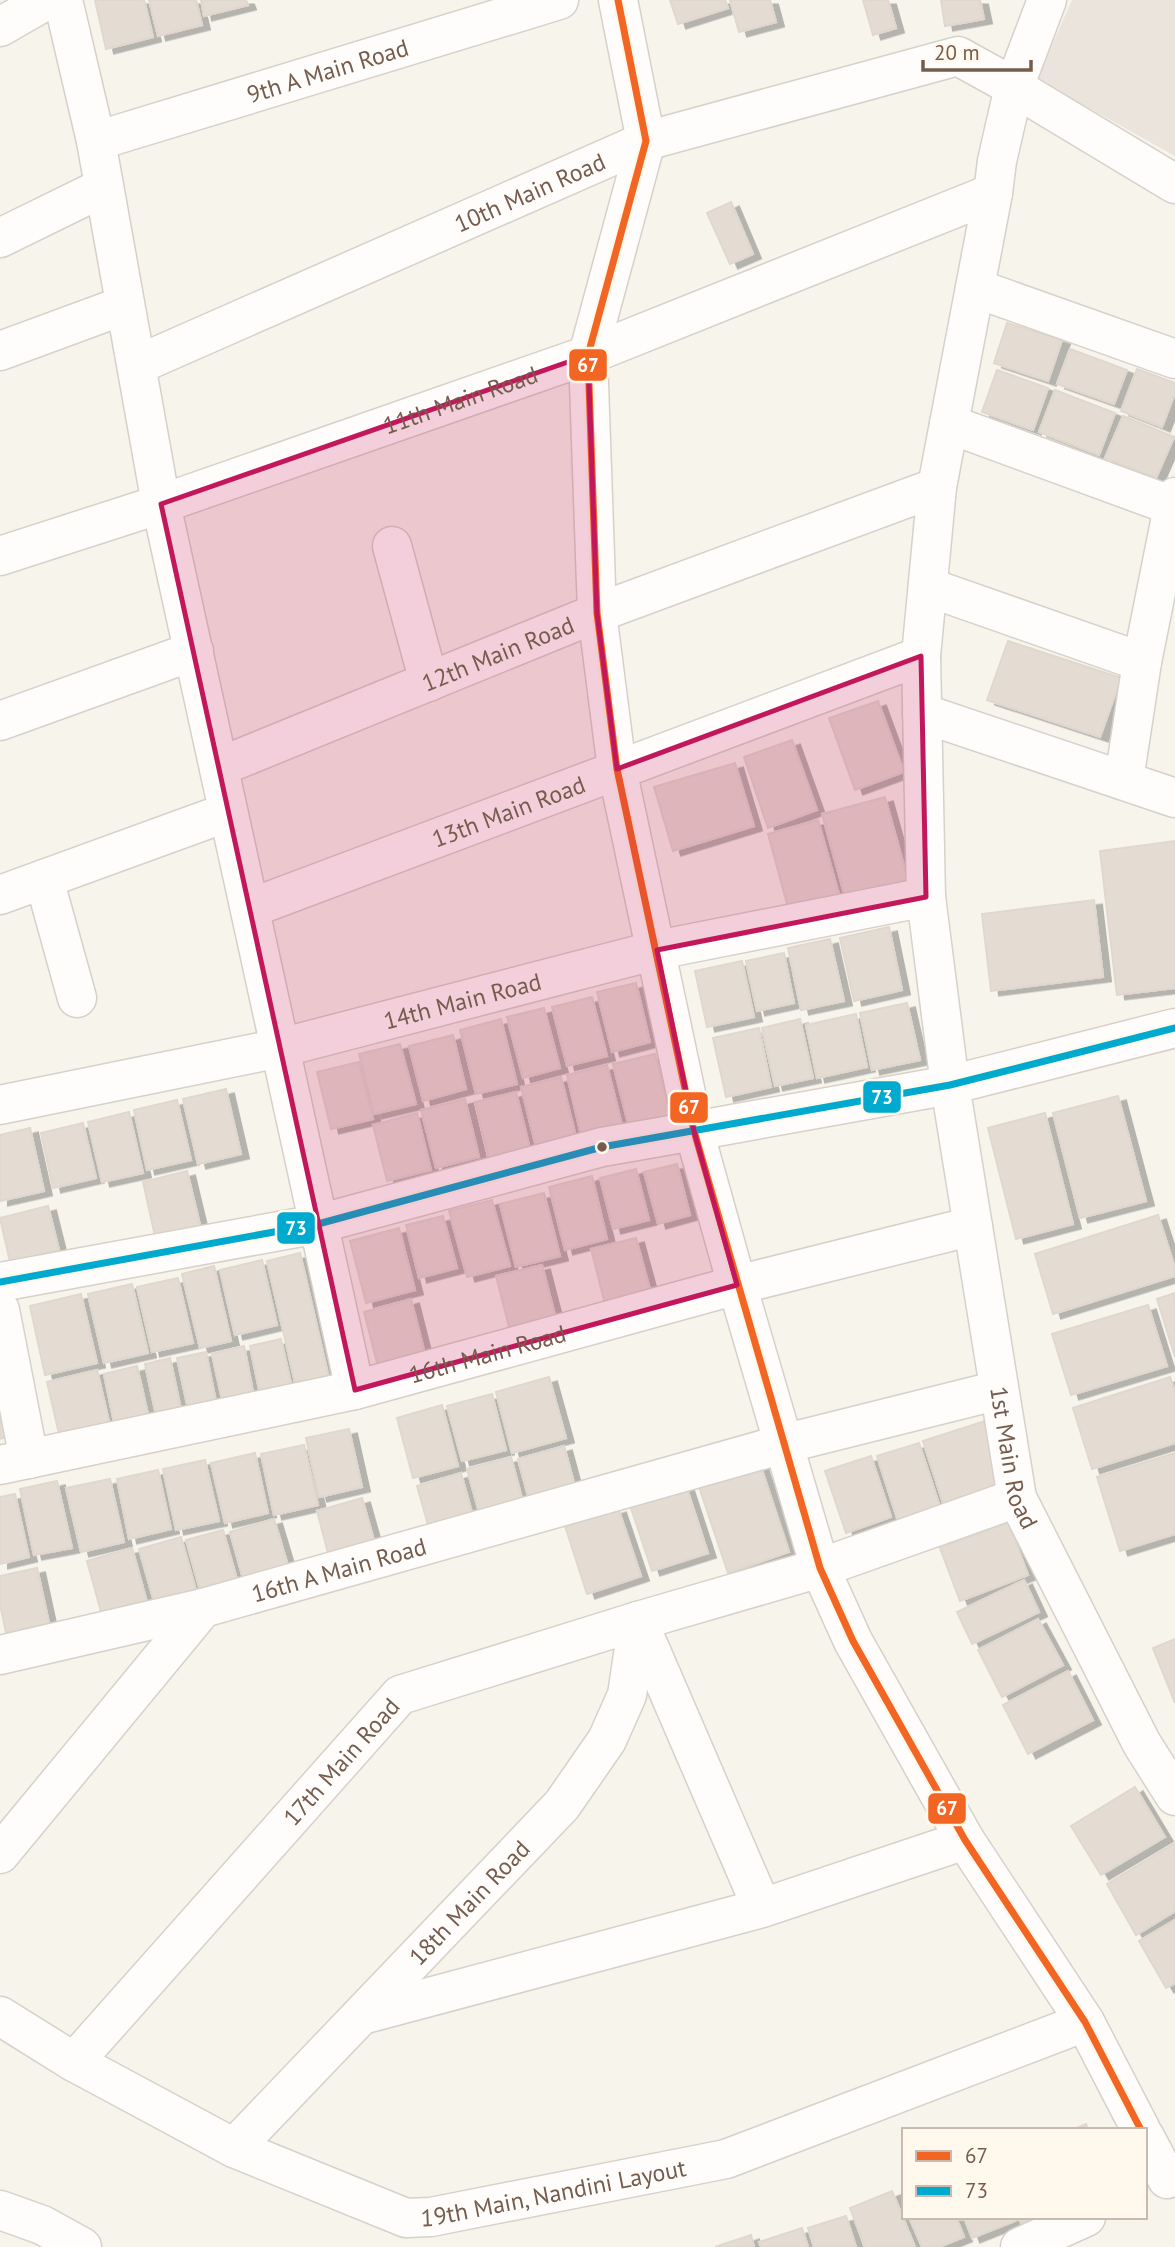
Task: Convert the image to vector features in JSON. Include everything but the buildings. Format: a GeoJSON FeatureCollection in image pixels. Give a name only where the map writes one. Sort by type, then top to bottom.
{"type":"FeatureCollection","features":[{"type":"Feature","properties":{"kind":"street"},"geometry":{"type":"LineString","coordinates":[[0,27],[47,0]]}},
{"type":"Feature","properties":{"kind":"street"},"geometry":{"type":"LineString","coordinates":[[63,0],[96,141],[161,504],[355,1390]]}},
{"type":"Feature","properties":{"kind":"street","name":"9th A Main Road"},"geometry":{"type":"LineString","coordinates":[[96,141],[559,0]]}},
{"type":"Feature","properties":{"kind":"street"},"geometry":{"type":"LineString","coordinates":[[618,0],[646,141],[588,355],[597,613],[617,769],[694,1131],[820,1568],[853,1642],[965,1840],[1085,2022],[1140,2128]]}},
{"type":"Feature","properties":{"kind":"street","name":"1st Main Road"},"geometry":{"type":"LineString","coordinates":[[1047,0],[1014,87],[997,161],[937,487],[921,656],[926,897],[950,1085],[1017,1498],[1142,1744],[1175,1796]]}},
{"type":"Feature","properties":{"kind":"street","name":"10th Main Road"},"geometry":{"type":"LineString","coordinates":[[137,365],[646,141],[958,56],[1175,184]]}},
{"type":"Feature","properties":{"kind":"street"},"geometry":{"type":"LineString","coordinates":[[0,238],[104,187]]}},
{"type":"Feature","properties":{"kind":"street","name":"11th Main Road"},"geometry":{"type":"LineString","coordinates":[[0,556],[161,504],[588,355],[993,193]]}},
{"type":"Feature","properties":{"kind":"street"},"geometry":{"type":"LineString","coordinates":[[975,288],[1175,359]]}},
{"type":"Feature","properties":{"kind":"street"},"geometry":{"type":"LineString","coordinates":[[0,351],[125,305]]}},
{"type":"Feature","properties":{"kind":"street"},"geometry":{"type":"LineString","coordinates":[[949,424],[1174,501],[1142,662],[1124,780]]}},
{"type":"Feature","properties":{"kind":"street","name":"12th Main Road"},"geometry":{"type":"LineString","coordinates":[[219,767],[597,613],[937,487]]}},
{"type":"Feature","properties":{"kind":"street"},"geometry":{"type":"LineString","coordinates":[[392,546],[429,682]]}},
{"type":"Feature","properties":{"kind":"street"},"geometry":{"type":"LineString","coordinates":[[928,587],[1142,662]]}},
{"type":"Feature","properties":{"kind":"street"},"geometry":{"type":"LineString","coordinates":[[0,721],[194,651]]}},
{"type":"Feature","properties":{"kind":"street","name":"13th Main Road"},"geometry":{"type":"LineString","coordinates":[[251,908],[921,656]]}},
{"type":"Feature","properties":{"kind":"street"},"geometry":{"type":"LineString","coordinates":[[922,713],[1175,798]]}},
{"type":"Feature","properties":{"kind":"street"},"geometry":{"type":"LineString","coordinates":[[0,895],[228,812]]}},
{"type":"Feature","properties":{"kind":"street"},"geometry":{"type":"LineString","coordinates":[[44,879],[77,998]]}},
{"type":"Feature","properties":{"kind":"street","name":"14th Main Road"},"geometry":{"type":"LineString","coordinates":[[0,1105],[280,1048],[657,950],[926,897]]}},
{"type":"Feature","properties":{"kind":"street"},"geometry":{"type":"LineString","coordinates":[[0,1282],[318,1224],[602,1147],[950,1085],[1175,1028]]}},
{"type":"Feature","properties":{"kind":"street","name":"16th Main Road"},"geometry":{"type":"LineString","coordinates":[[15,1462],[355,1390],[737,1285],[973,1226]]}},
{"type":"Feature","properties":{"kind":"street"},"geometry":{"type":"LineString","coordinates":[[0,1310],[15,1462]]}},
{"type":"Feature","properties":{"kind":"street","name":"16th A Main Road"},"geometry":{"type":"LineString","coordinates":[[0,1655],[203,1608],[783,1444],[999,1390]]}},
{"type":"Feature","properties":{"kind":"street","name":"17th Main Road"},"geometry":{"type":"LineString","coordinates":[[74,2062],[400,1695],[820,1568],[1017,1498]]}},
{"type":"Feature","properties":{"kind":"street"},"geometry":{"type":"LineString","coordinates":[[0,1854],[203,1608]]}},
{"type":"Feature","properties":{"kind":"street"},"geometry":{"type":"LineString","coordinates":[[638,1621],[762,1908]]}},
{"type":"Feature","properties":{"kind":"street","name":"18th Main Road"},"geometry":{"type":"LineString","coordinates":[[234,2148],[562,1805],[607,1740],[627,1695],[638,1621]]}},
{"type":"Feature","properties":{"kind":"street"},"geometry":{"type":"LineString","coordinates":[[362,2015],[762,1908],[965,1840]]}},
{"type":"Feature","properties":{"kind":"street","name":"19th Main, Nandini Layout"},"geometry":{"type":"LineString","coordinates":[[0,2016],[74,2062],[234,2148],[406,2218],[431,2217],[726,2159],[1085,2022]]}},
{"type":"Feature","properties":{"kind":"street"},"geometry":{"type":"LineString","coordinates":[[1147,2142],[1162,2182]]}},
{"type":"Feature","properties":{"kind":"street"},"geometry":{"type":"LineString","coordinates":[[0,2210],[42,2225],[82,2247]]}},
{"type":"Feature","properties":{"kind":"street"},"geometry":{"type":"LineString","coordinates":[[1020,2247],[1082,2219]]}},
{"type":"Feature","properties":{"kind":"highlighted area"},"geometry":{"type":"Polygon","coordinates":[[[588,355],[597,613],[617,769],[921,656],[926,897],[657,950],[694,1131],[737,1285],[355,1390],[161,504],[588,355]]]}},
{"type":"Feature","properties":{"kind":"shaded area"},"geometry":{"type":"Polygon","coordinates":[[[1072,0],[1175,0],[1175,156],[1037,79],[1072,0]]]}},
{"type":"Feature","properties":{"kind":"transit line","name":"67"},"geometry":{"type":"LineString","coordinates":[[618,0],[646,141],[588,355],[597,613],[617,769],[694,1131],[820,1568],[853,1641],[965,1840],[1085,2022],[1140,2128]]}},
{"type":"Feature","properties":{"kind":"transit line","name":"73"},"geometry":{"type":"LineString","coordinates":[[0,1282],[318,1224],[602,1147],[950,1085],[1175,1028]]}}]}
